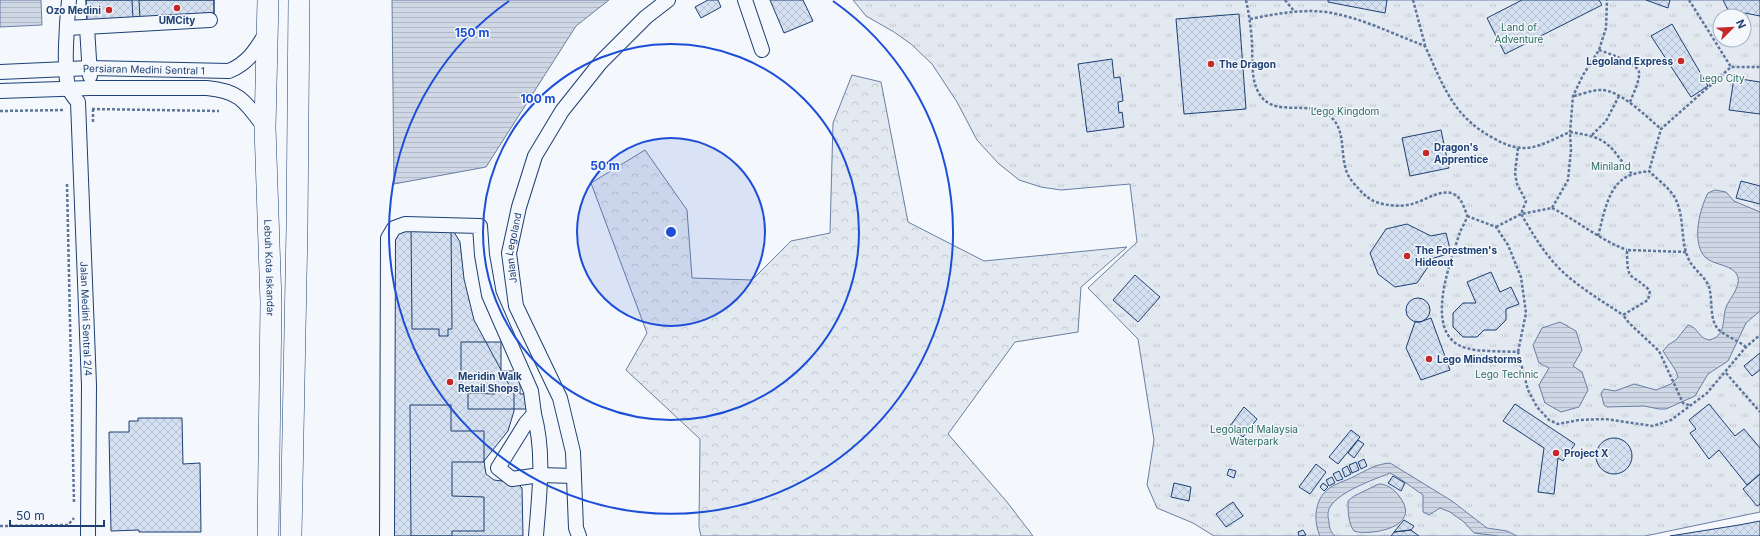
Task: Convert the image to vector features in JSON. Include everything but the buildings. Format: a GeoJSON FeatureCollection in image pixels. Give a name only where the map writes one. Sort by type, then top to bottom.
{"type":"FeatureCollection","features":[{"type":"Feature","properties":{"kind":"highway","name":"Lebuh Kota Iskandar"},"geometry":{"type":"LineString","coordinates":[[268,0],[265,128],[271,302],[268,536]]}},
{"type":"Feature","properties":{"kind":"highway"},"geometry":{"type":"LineString","coordinates":[[291,536],[297,227],[299,0]]}},
{"type":"Feature","properties":{"kind":"street"},"geometry":{"type":"LineString","coordinates":[[69,0],[67,68],[69,89],[74,107]]}},
{"type":"Feature","properties":{"kind":"street","name":"Jalan Legoland"},"geometry":{"type":"LineString","coordinates":[[578,536],[576,528],[573,452],[560,398],[516,306],[509,253],[519,207],[535,156],[562,111],[601,62],[646,17],[668,0]]}},
{"type":"Feature","properties":{"kind":"street"},"geometry":{"type":"LineString","coordinates":[[745,0],[762,50]]}},
{"type":"Feature","properties":{"kind":"street"},"geometry":{"type":"LineString","coordinates":[[67,28],[210,20]]}},
{"type":"Feature","properties":{"kind":"street"},"geometry":{"type":"LineString","coordinates":[[74,107],[90,88],[87,27]]}},
{"type":"Feature","properties":{"kind":"street","name":"Persiaran Medini Sentral 1"},"geometry":{"type":"LineString","coordinates":[[0,72],[67,68],[229,71],[240,66],[250,58],[268,29]]}},
{"type":"Feature","properties":{"kind":"street","name":"Persiaran Medini Sentral 1"},"geometry":{"type":"LineString","coordinates":[[0,91],[90,88],[207,88],[223,90],[237,95],[249,107],[265,128]]}},
{"type":"Feature","properties":{"kind":"street","name":"Jalan Medini Sentral 2/4"},"geometry":{"type":"LineString","coordinates":[[74,107],[89,385],[88,536]]}},
{"type":"Feature","properties":{"kind":"street"},"geometry":{"type":"LineString","coordinates":[[387,536],[388,238],[394,228],[405,224],[480,226],[482,255],[489,295],[531,391],[538,431],[540,475],[536,536]]}},
{"type":"Feature","properties":{"kind":"street"},"geometry":{"type":"LineString","coordinates":[[534,414],[526,423],[498,468],[512,479],[540,475],[574,476]]}},
{"type":"Feature","properties":{"kind":"path"},"geometry":{"type":"LineString","coordinates":[[1246,0],[1250,19],[1254,86],[1260,96],[1266,102],[1278,107],[1317,110],[1329,115],[1338,126],[1342,139],[1346,170],[1353,183],[1366,196],[1377,202],[1394,206],[1412,204],[1443,192],[1451,192],[1461,200],[1467,216],[1447,274],[1441,302],[1448,336],[1454,343],[1467,349],[1518,352]]}},
{"type":"Feature","properties":{"kind":"path"},"geometry":{"type":"LineString","coordinates":[[1285,0],[1294,11]]}},
{"type":"Feature","properties":{"kind":"path"},"geometry":{"type":"LineString","coordinates":[[1414,0],[1425,46],[1455,107],[1468,122],[1478,130],[1504,144],[1518,148],[1533,147],[1570,132],[1592,135],[1603,140],[1615,150],[1632,174]]}},
{"type":"Feature","properties":{"kind":"path"},"geometry":{"type":"LineString","coordinates":[[1552,208],[1568,180],[1571,150],[1570,132],[1573,96],[1583,75],[1599,50],[1606,28],[1607,0]]}},
{"type":"Feature","properties":{"kind":"path"},"geometry":{"type":"LineString","coordinates":[[1689,0],[1731,67]]}},
{"type":"Feature","properties":{"kind":"path"},"geometry":{"type":"LineString","coordinates":[[1250,19],[1294,11],[1326,12],[1366,22],[1425,46]]}},
{"type":"Feature","properties":{"kind":"path"},"geometry":{"type":"LineString","coordinates":[[1599,50],[1636,66],[1639,71],[1639,77],[1630,102]]}},
{"type":"Feature","properties":{"kind":"path"},"geometry":{"type":"LineString","coordinates":[[1649,171],[1661,129],[1731,67],[1760,67]]}},
{"type":"Feature","properties":{"kind":"path"},"geometry":{"type":"LineString","coordinates":[[1573,96],[1602,89],[1630,102],[1661,129]]}},
{"type":"Feature","properties":{"kind":"path"},"geometry":{"type":"LineString","coordinates":[[1592,135],[1606,121],[1619,96]]}},
{"type":"Feature","properties":{"kind":"path"},"geometry":{"type":"LineString","coordinates":[[0,111],[74,107],[219,110]]}},
{"type":"Feature","properties":{"kind":"path"},"geometry":{"type":"LineString","coordinates":[[65,118],[74,107]]}},
{"type":"Feature","properties":{"kind":"path"},"geometry":{"type":"LineString","coordinates":[[1518,148],[1515,173],[1517,184],[1526,201],[1521,214]]}},
{"type":"Feature","properties":{"kind":"path"},"geometry":{"type":"LineString","coordinates":[[1598,236],[1611,192],[1617,184],[1632,174],[1649,171]]}},
{"type":"Feature","properties":{"kind":"path"},"geometry":{"type":"LineString","coordinates":[[1649,171],[1676,200],[1680,210],[1686,252],[1690,263],[1708,284],[1712,304],[1712,316],[1718,329],[1746,347]]}},
{"type":"Feature","properties":{"kind":"path"},"geometry":{"type":"LineString","coordinates":[[67,181],[74,504]]}},
{"type":"Feature","properties":{"kind":"path"},"geometry":{"type":"LineString","coordinates":[[1496,227],[1521,214],[1552,208],[1571,218],[1613,245],[1627,250],[1686,252]]}},
{"type":"Feature","properties":{"kind":"path"},"geometry":{"type":"LineString","coordinates":[[1521,214],[1550,259],[1574,281],[1623,315],[1629,323],[1659,351],[1683,403],[1688,406]]}},
{"type":"Feature","properties":{"kind":"path"},"geometry":{"type":"LineString","coordinates":[[1467,216],[1496,227],[1508,245],[1520,277],[1526,313],[1518,352],[1528,390],[1537,407],[1549,420],[1558,424],[1579,420],[1605,420],[1653,426],[1671,420],[1707,393],[1726,373],[1746,347],[1760,335]]}},
{"type":"Feature","properties":{"kind":"path"},"geometry":{"type":"LineString","coordinates":[[1623,315],[1648,300],[1650,294],[1648,288],[1630,277],[1627,269],[1627,250]]}},
{"type":"Feature","properties":{"kind":"path"},"geometry":{"type":"LineString","coordinates":[[1726,373],[1760,412]]}},
{"type":"Feature","properties":{"kind":"path"},"geometry":{"type":"LineString","coordinates":[[0,526],[68,525],[74,520],[74,512]]}},
{"type":"Feature","properties":{"kind":"green space"},"geometry":{"type":"Polygon","coordinates":[[[853,0],[1760,0],[1760,512],[1645,536],[1214,536],[1193,523],[1157,508],[1147,485],[1154,440],[1138,339],[1088,288],[1137,242],[1130,184],[1061,190],[1041,187],[1019,180],[998,163],[977,140],[957,102],[932,64],[911,44],[894,32],[866,16],[853,0]]]}},
{"type":"Feature","properties":{"kind":"green space"},"geometry":{"type":"Polygon","coordinates":[[[852,75],[881,82],[908,222],[984,261],[1127,247],[1081,287],[1078,332],[1015,342],[948,434],[1007,502],[1033,536],[701,536],[699,527],[700,439],[626,370],[647,333],[591,183],[645,150],[687,210],[692,278],[752,280],[791,241],[830,233],[833,123],[852,75]]]}},
{"type":"Feature","properties":{"kind":"shaded area"},"geometry":{"type":"Polygon","coordinates":[[[0,0],[41,0],[42,25],[0,27],[0,0]]]}},
{"type":"Feature","properties":{"kind":"shaded area"},"geometry":{"type":"Polygon","coordinates":[[[392,0],[609,0],[576,26],[486,167],[394,184],[392,0]]]}},
{"type":"Feature","properties":{"kind":"shaded area"},"geometry":{"type":"Polygon","coordinates":[[[1715,190],[1726,192],[1734,201],[1760,212],[1760,311],[1746,323],[1728,361],[1708,374],[1695,396],[1666,409],[1644,406],[1607,407],[1604,405],[1601,393],[1604,389],[1615,391],[1634,384],[1656,390],[1671,384],[1678,377],[1676,371],[1663,351],[1668,345],[1676,340],[1688,325],[1694,328],[1705,339],[1709,340],[1719,335],[1723,326],[1725,310],[1738,284],[1738,277],[1736,273],[1728,267],[1713,262],[1705,257],[1698,243],[1698,225],[1702,207],[1708,193],[1715,190]]]}},
{"type":"Feature","properties":{"kind":"shaded area"},"geometry":{"type":"Polygon","coordinates":[[[1560,322],[1576,331],[1582,350],[1573,366],[1582,372],[1588,390],[1579,407],[1561,412],[1545,403],[1539,385],[1549,368],[1539,363],[1533,345],[1542,328],[1560,322]]]}},
{"type":"Feature","properties":{"kind":"shaded area"},"geometry":{"type":"Polygon","coordinates":[[[1390,463],[1452,501],[1487,528],[1507,531],[1517,536],[1499,536],[1474,533],[1464,522],[1450,512],[1440,508],[1429,515],[1423,512],[1423,495],[1390,473],[1349,491],[1335,501],[1330,507],[1328,514],[1330,528],[1335,536],[1320,536],[1316,513],[1321,497],[1325,492],[1335,485],[1372,468],[1390,463]]]}},
{"type":"Feature","properties":{"kind":"shaded area"},"geometry":{"type":"Polygon","coordinates":[[[1379,484],[1388,486],[1397,493],[1405,507],[1405,516],[1399,523],[1391,528],[1370,532],[1354,531],[1349,520],[1348,501],[1354,496],[1379,484]]]}},
{"type":"Feature","properties":{"kind":"place","name":"UMCity"},"geometry":{"type":"Point","coordinates":[177,8]}},
{"type":"Feature","properties":{"kind":"place","name":"Ozo Medini"},"geometry":{"type":"Point","coordinates":[109,10]}},
{"type":"Feature","properties":{"kind":"place","name":"Legoland Express"},"geometry":{"type":"Point","coordinates":[1681,61]}},
{"type":"Feature","properties":{"kind":"place","name":"The Dragon"},"geometry":{"type":"Point","coordinates":[1211,64]}},
{"type":"Feature","properties":{"kind":"place","name":"Dragon's Apprentice"},"geometry":{"type":"Point","coordinates":[1426,153]}},
{"type":"Feature","properties":{"kind":"place","name":"The Forestmen's Hideout"},"geometry":{"type":"Point","coordinates":[1407,256]}},
{"type":"Feature","properties":{"kind":"place","name":"Lego Mindstorms"},"geometry":{"type":"Point","coordinates":[1429,359]}},
{"type":"Feature","properties":{"kind":"place","name":"Meridin Walk Retail Shops"},"geometry":{"type":"Point","coordinates":[450,382]}},
{"type":"Feature","properties":{"kind":"place","name":"Project X"},"geometry":{"type":"Point","coordinates":[1556,453]}},
{"type":"Feature","properties":{"kind":"park label","name":"Land of Adventure"},"geometry":{"type":"Point","coordinates":[1519,32]}},
{"type":"Feature","properties":{"kind":"park label","name":"Lego City"},"geometry":{"type":"Point","coordinates":[1722,78]}},
{"type":"Feature","properties":{"kind":"park label","name":"Lego Kingdom"},"geometry":{"type":"Point","coordinates":[1345,111]}},
{"type":"Feature","properties":{"kind":"park label","name":"Miniland"},"geometry":{"type":"Point","coordinates":[1611,166]}},
{"type":"Feature","properties":{"kind":"park label","name":"Lego Technic"},"geometry":{"type":"Point","coordinates":[1507,374]}},
{"type":"Feature","properties":{"kind":"park label","name":"Legoland Malaysia Waterpark"},"geometry":{"type":"Point","coordinates":[1254,434]}}]}
